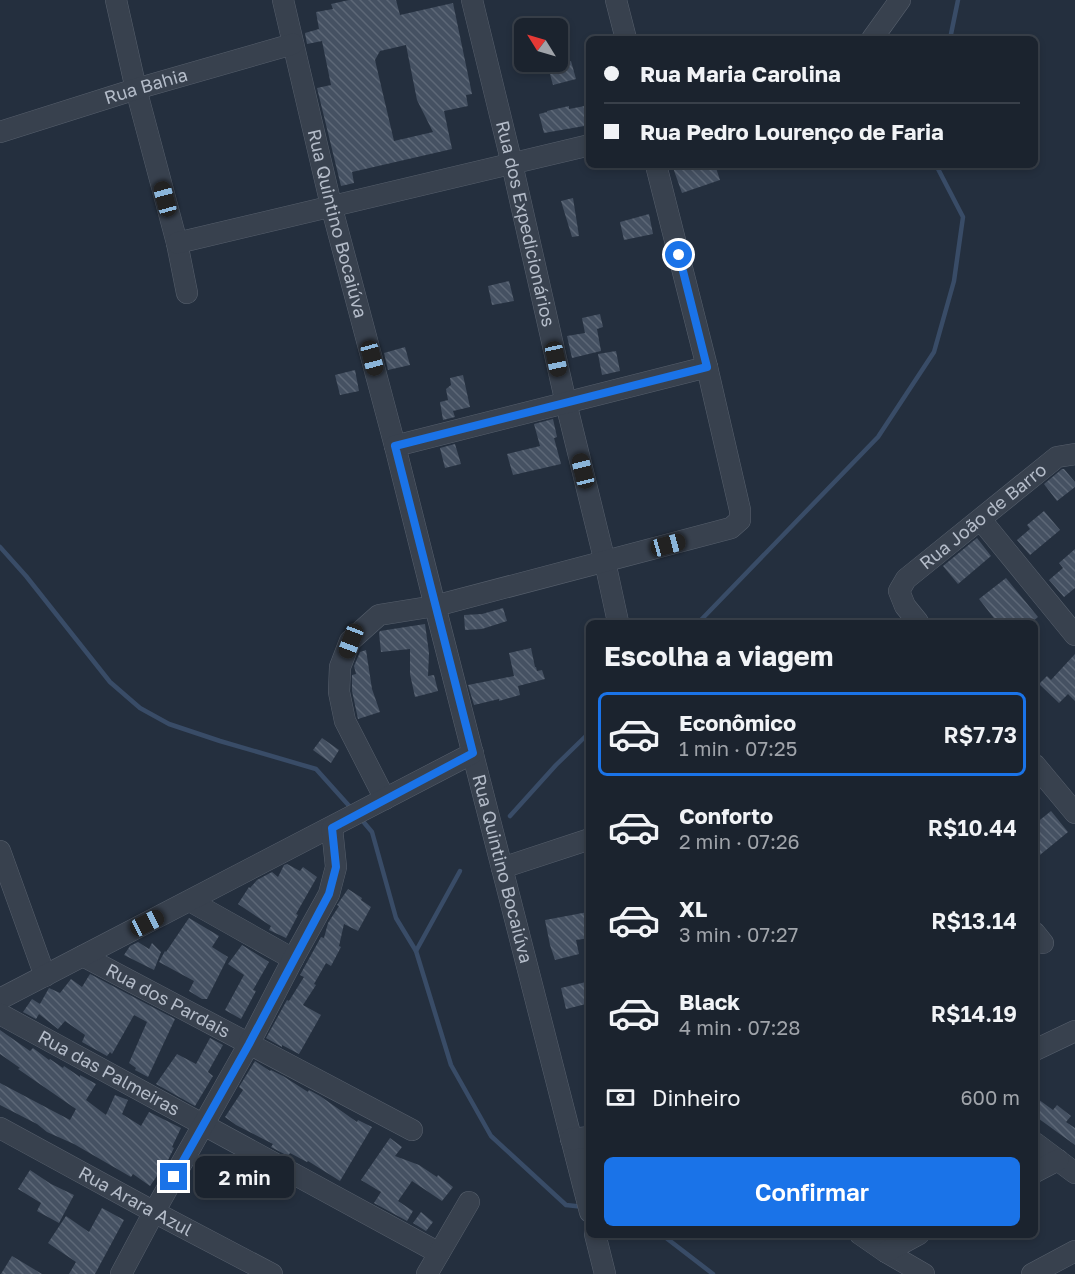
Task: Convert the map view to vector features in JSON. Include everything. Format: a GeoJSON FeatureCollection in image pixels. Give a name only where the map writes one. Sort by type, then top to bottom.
{"type":"FeatureCollection","features":[{"type":"Feature","properties":{"kind":"street"},"geometry":{"type":"LineString","coordinates":[[116,0],[136,89],[177,243],[187,293]]}},
{"type":"Feature","properties":{"kind":"street","name":"Rua Quintino Bocaiúva"},"geometry":{"type":"LineString","coordinates":[[283,0],[331,205],[395,446],[501,868],[580,1138],[582,1181],[586,1196]]}},
{"type":"Feature","properties":{"kind":"street","name":"Rua dos Expedicionários"},"geometry":{"type":"LineString","coordinates":[[472,0],[618,620]]}},
{"type":"Feature","properties":{"kind":"street"},"geometry":{"type":"LineString","coordinates":[[616,0],[625,36]]}},
{"type":"Feature","properties":{"kind":"street"},"geometry":{"type":"LineString","coordinates":[[874,36],[900,0]]}},
{"type":"Feature","properties":{"kind":"street","name":"Rua Bahia"},"geometry":{"type":"LineString","coordinates":[[0,132],[136,89],[293,44]]}},
{"type":"Feature","properties":{"kind":"street"},"geometry":{"type":"LineString","coordinates":[[177,243],[586,146]]}},
{"type":"Feature","properties":{"kind":"street"},"geometry":{"type":"LineString","coordinates":[[376,804],[345,720],[339,692],[340,668],[351,641],[379,615],[435,606],[605,562],[731,528],[740,520],[740,510],[707,367],[657,168]]}},
{"type":"Feature","properties":{"kind":"street"},"geometry":{"type":"LineString","coordinates":[[395,446],[707,367]]}},
{"type":"Feature","properties":{"kind":"street","name":"Rua João de Barro"},"geometry":{"type":"LineString","coordinates":[[916,620],[905,606],[899,591],[906,579],[1057,457],[1075,454]]}},
{"type":"Feature","properties":{"kind":"street"},"geometry":{"type":"LineString","coordinates":[[981,520],[1075,635]]}},
{"type":"Feature","properties":{"kind":"street"},"geometry":{"type":"LineString","coordinates":[[0,999],[473,753]]}},
{"type":"Feature","properties":{"kind":"street"},"geometry":{"type":"LineString","coordinates":[[1038,769],[1075,813]]}},
{"type":"Feature","properties":{"kind":"street"},"geometry":{"type":"LineString","coordinates":[[121,1274],[249,1044],[329,894],[336,867],[337,825]]}},
{"type":"Feature","properties":{"kind":"street"},"geometry":{"type":"LineString","coordinates":[[501,868],[586,840]]}},
{"type":"Feature","properties":{"kind":"street"},"geometry":{"type":"LineString","coordinates":[[0,851],[45,976]]}},
{"type":"Feature","properties":{"kind":"street"},"geometry":{"type":"LineString","coordinates":[[190,901],[293,958]]}},
{"type":"Feature","properties":{"kind":"street","name":"Rua dos Pardais"},"geometry":{"type":"LineString","coordinates":[[83,956],[412,1130]]}},
{"type":"Feature","properties":{"kind":"street","name":"Rua das Palmeiras"},"geometry":{"type":"LineString","coordinates":[[0,1014],[439,1253]]}},
{"type":"Feature","properties":{"kind":"street"},"geometry":{"type":"LineString","coordinates":[[1038,1049],[1075,1032]]}},
{"type":"Feature","properties":{"kind":"street","name":"Rua Arara Azul"},"geometry":{"type":"LineString","coordinates":[[0,1128],[272,1274]]}},
{"type":"Feature","properties":{"kind":"street"},"geometry":{"type":"LineString","coordinates":[[1038,1145],[1075,1173]]}},
{"type":"Feature","properties":{"kind":"street"},"geometry":{"type":"LineString","coordinates":[[1038,1170],[1058,1160]]}},
{"type":"Feature","properties":{"kind":"street"},"geometry":{"type":"LineString","coordinates":[[427,1274],[469,1202]]}},
{"type":"Feature","properties":{"kind":"street"},"geometry":{"type":"LineString","coordinates":[[596,1238],[605,1274]]}},
{"type":"Feature","properties":{"kind":"street"},"geometry":{"type":"LineString","coordinates":[[867,1238],[924,1274]]}},
{"type":"Feature","properties":{"kind":"street"},"geometry":{"type":"LineString","coordinates":[[886,1252],[912,1238]]}},
{"type":"Feature","properties":{"kind":"street"},"geometry":{"type":"LineString","coordinates":[[1032,1274],[1075,1251]]}},
{"type":"Feature","properties":{"kind":"building"},"geometry":{"type":"Polygon","coordinates":[[[349,0],[396,0],[400,15],[453,3],[472,94],[466,95],[468,106],[444,111],[452,149],[352,172],[354,183],[341,186],[317,88],[331,85],[322,41],[307,44],[305,33],[319,29],[316,12],[333,9],[331,4],[349,0]],[[406,45],[380,51],[375,60],[394,141],[433,132],[417,100],[406,45]]]}},
{"type":"Feature","properties":{"kind":"building"},"geometry":{"type":"Polygon","coordinates":[[[571,61],[576,79],[553,85],[549,72],[568,72],[568,62],[571,61]]]}},
{"type":"Feature","properties":{"kind":"building"},"geometry":{"type":"Polygon","coordinates":[[[569,106],[569,109],[586,106],[586,126],[544,133],[539,114],[569,106]]]}},
{"type":"Feature","properties":{"kind":"building"},"geometry":{"type":"Polygon","coordinates":[[[673,168],[716,168],[720,180],[682,193],[673,168]]]}},
{"type":"Feature","properties":{"kind":"building"},"geometry":{"type":"Polygon","coordinates":[[[573,198],[579,236],[572,237],[561,201],[573,198]]]}},
{"type":"Feature","properties":{"kind":"building"},"geometry":{"type":"Polygon","coordinates":[[[649,214],[653,234],[624,240],[620,222],[649,214]]]}},
{"type":"Feature","properties":{"kind":"building"},"geometry":{"type":"Polygon","coordinates":[[[509,281],[514,301],[492,305],[488,286],[509,281]]]}},
{"type":"Feature","properties":{"kind":"building"},"geometry":{"type":"Polygon","coordinates":[[[600,314],[603,327],[597,329],[601,351],[572,358],[567,336],[585,333],[582,318],[600,314]]]}},
{"type":"Feature","properties":{"kind":"building"},"geometry":{"type":"Polygon","coordinates":[[[405,347],[410,365],[388,370],[384,353],[405,347]]]}},
{"type":"Feature","properties":{"kind":"building"},"geometry":{"type":"Polygon","coordinates":[[[616,351],[620,371],[602,375],[598,354],[616,351]]]}},
{"type":"Feature","properties":{"kind":"building"},"geometry":{"type":"Polygon","coordinates":[[[355,370],[359,391],[340,395],[335,375],[355,370]]]}},
{"type":"Feature","properties":{"kind":"building"},"geometry":{"type":"Polygon","coordinates":[[[463,375],[470,407],[453,411],[455,417],[443,420],[440,402],[448,400],[446,389],[451,385],[450,378],[463,375]]]}},
{"type":"Feature","properties":{"kind":"building"},"geometry":{"type":"Polygon","coordinates":[[[553,419],[557,437],[554,438],[561,464],[513,475],[507,454],[540,446],[534,424],[553,419]]]}},
{"type":"Feature","properties":{"kind":"building"},"geometry":{"type":"Polygon","coordinates":[[[455,444],[461,464],[445,468],[440,448],[455,444]]]}},
{"type":"Feature","properties":{"kind":"building"},"geometry":{"type":"Polygon","coordinates":[[[1062,469],[1075,482],[1075,487],[1057,501],[1044,484],[1062,469]]]}},
{"type":"Feature","properties":{"kind":"building"},"geometry":{"type":"Polygon","coordinates":[[[1044,511],[1060,530],[1030,555],[1017,540],[1030,529],[1027,525],[1044,511]]]}},
{"type":"Feature","properties":{"kind":"building"},"geometry":{"type":"Polygon","coordinates":[[[977,538],[991,556],[958,584],[943,566],[977,538]]]}},
{"type":"Feature","properties":{"kind":"building"},"geometry":{"type":"Polygon","coordinates":[[[1075,549],[1075,588],[1064,597],[1049,580],[1063,568],[1059,563],[1075,549]]]}},
{"type":"Feature","properties":{"kind":"building"},"geometry":{"type":"Polygon","coordinates":[[[1006,578],[1038,617],[1034,620],[995,620],[979,599],[1006,578]]]}},
{"type":"Feature","properties":{"kind":"building"},"geometry":{"type":"Polygon","coordinates":[[[503,608],[507,621],[482,629],[465,630],[464,615],[482,614],[503,608]]]}},
{"type":"Feature","properties":{"kind":"building"},"geometry":{"type":"Polygon","coordinates":[[[425,624],[429,653],[428,676],[434,675],[438,691],[415,697],[410,674],[410,649],[381,652],[379,633],[425,624]]]}},
{"type":"Feature","properties":{"kind":"building"},"geometry":{"type":"Polygon","coordinates":[[[531,648],[535,667],[537,671],[542,670],[545,679],[518,686],[520,695],[474,705],[468,685],[514,676],[509,653],[531,648]]]}},
{"type":"Feature","properties":{"kind":"building"},"geometry":{"type":"Polygon","coordinates":[[[366,650],[372,689],[380,712],[358,719],[352,691],[352,675],[356,674],[354,666],[360,652],[366,650]]]}},
{"type":"Feature","properties":{"kind":"building"},"geometry":{"type":"Polygon","coordinates":[[[1075,654],[1075,701],[1068,694],[1059,703],[1039,684],[1047,676],[1051,680],[1075,654]]]}},
{"type":"Feature","properties":{"kind":"building"},"geometry":{"type":"Polygon","coordinates":[[[322,738],[339,750],[331,763],[313,750],[322,738]]]}},
{"type":"Feature","properties":{"kind":"building"},"geometry":{"type":"Polygon","coordinates":[[[1051,811],[1068,832],[1038,857],[1038,822],[1051,811]]]}},
{"type":"Feature","properties":{"kind":"building"},"geometry":{"type":"Polygon","coordinates":[[[287,864],[300,871],[303,867],[317,877],[296,914],[298,915],[286,938],[269,930],[271,926],[238,904],[249,887],[257,880],[272,872],[278,877],[284,865],[287,864]]]}},
{"type":"Feature","properties":{"kind":"building"},"geometry":{"type":"Polygon","coordinates":[[[348,889],[371,907],[358,931],[344,924],[339,946],[341,947],[331,966],[326,963],[303,1005],[321,1015],[299,1054],[266,1038],[287,1000],[289,1001],[304,977],[300,975],[321,937],[324,938],[328,923],[348,889]]]}},
{"type":"Feature","properties":{"kind":"building"},"geometry":{"type":"Polygon","coordinates":[[[586,912],[586,939],[576,940],[579,954],[555,960],[545,920],[586,912]]]}},
{"type":"Feature","properties":{"kind":"building"},"geometry":{"type":"Polygon","coordinates":[[[189,918],[219,936],[212,947],[228,957],[207,999],[202,999],[189,991],[194,981],[159,962],[189,918]]]}},
{"type":"Feature","properties":{"kind":"building"},"geometry":{"type":"Polygon","coordinates":[[[138,942],[149,949],[152,943],[161,952],[154,970],[124,955],[130,946],[138,942]]]}},
{"type":"Feature","properties":{"kind":"building"},"geometry":{"type":"Polygon","coordinates":[[[242,945],[269,962],[253,990],[256,991],[241,1019],[225,1010],[244,975],[228,964],[242,945]]]}},
{"type":"Feature","properties":{"kind":"building"},"geometry":{"type":"Polygon","coordinates":[[[90,974],[175,1019],[148,1077],[135,1070],[136,1068],[129,1063],[147,1022],[134,1015],[112,1054],[110,1052],[107,1056],[82,1042],[85,1035],[65,1021],[58,1029],[39,1014],[36,1019],[23,1012],[32,999],[40,1004],[49,988],[60,993],[71,979],[82,987],[90,974]]]}},
{"type":"Feature","properties":{"kind":"building"},"geometry":{"type":"Polygon","coordinates":[[[586,982],[586,1004],[566,1009],[561,988],[586,982]]]}},
{"type":"Feature","properties":{"kind":"building"},"geometry":{"type":"Polygon","coordinates":[[[0,1030],[30,1051],[33,1048],[63,1068],[64,1066],[96,1084],[86,1100],[106,1115],[115,1095],[128,1100],[122,1114],[141,1126],[149,1112],[181,1128],[168,1160],[150,1186],[133,1174],[131,1177],[0,1105],[0,1083],[70,1120],[76,1109],[0,1054],[0,1030]]]}},
{"type":"Feature","properties":{"kind":"building"},"geometry":{"type":"Polygon","coordinates":[[[210,1038],[223,1045],[208,1072],[213,1076],[195,1106],[156,1084],[177,1054],[196,1064],[210,1038]]]}},
{"type":"Feature","properties":{"kind":"building"},"geometry":{"type":"Polygon","coordinates":[[[255,1061],[308,1092],[309,1090],[320,1096],[357,1122],[358,1120],[372,1127],[340,1181],[308,1161],[290,1153],[288,1156],[271,1147],[273,1144],[225,1117],[243,1090],[239,1087],[255,1061]]]}},
{"type":"Feature","properties":{"kind":"building"},"geometry":{"type":"Polygon","coordinates":[[[1038,1099],[1053,1110],[1057,1105],[1071,1116],[1066,1122],[1075,1128],[1075,1145],[1038,1118],[1038,1099]]]}},
{"type":"Feature","properties":{"kind":"building"},"geometry":{"type":"Polygon","coordinates":[[[390,1138],[402,1147],[395,1156],[419,1165],[437,1177],[438,1175],[453,1187],[442,1201],[412,1181],[398,1201],[413,1211],[407,1221],[374,1203],[381,1192],[361,1180],[390,1138]]]}},
{"type":"Feature","properties":{"kind":"building"},"geometry":{"type":"Polygon","coordinates":[[[30,1170],[74,1195],[59,1223],[37,1211],[41,1203],[18,1189],[30,1170]]]}},
{"type":"Feature","properties":{"kind":"building"},"geometry":{"type":"Polygon","coordinates":[[[102,1208],[124,1220],[95,1274],[69,1274],[76,1262],[48,1243],[66,1216],[89,1232],[102,1208]]]}},
{"type":"Feature","properties":{"kind":"building"},"geometry":{"type":"Polygon","coordinates":[[[421,1212],[433,1222],[426,1231],[413,1223],[421,1212]]]}},
{"type":"Feature","properties":{"kind":"building"},"geometry":{"type":"Polygon","coordinates":[[[12,1256],[42,1274],[1,1274],[12,1256]]]}},
{"type":"Feature","properties":{"kind":"waterway"},"geometry":{"type":"LineString","coordinates":[[951,36],[958,0]]}},
{"type":"Feature","properties":{"kind":"waterway"},"geometry":{"type":"LineString","coordinates":[[701,620],[878,437],[934,352],[954,281],[963,217],[938,168]]}},
{"type":"Feature","properties":{"kind":"waterway"},"geometry":{"type":"LineString","coordinates":[[0,547],[26,576],[110,682],[140,708],[169,724],[316,769],[351,808]]}},
{"type":"Feature","properties":{"kind":"waterway"},"geometry":{"type":"LineString","coordinates":[[510,816],[586,736]]}},
{"type":"Feature","properties":{"kind":"waterway"},"geometry":{"type":"LineString","coordinates":[[361,819],[372,832],[396,918],[416,951],[451,1065],[491,1136],[566,1205],[584,1207]]}},
{"type":"Feature","properties":{"kind":"waterway"},"geometry":{"type":"LineString","coordinates":[[416,951],[460,871]]}},
{"type":"Feature","properties":{"kind":"waterway"},"geometry":{"type":"LineString","coordinates":[[666,1238],[713,1274]]}},
{"type":"Feature","properties":{"kind":"route"},"geometry":{"type":"LineString","coordinates":[[174,1177],[249,1044],[329,894],[336,867],[332,828],[473,753],[395,446],[707,367],[679,255]]}}]}
